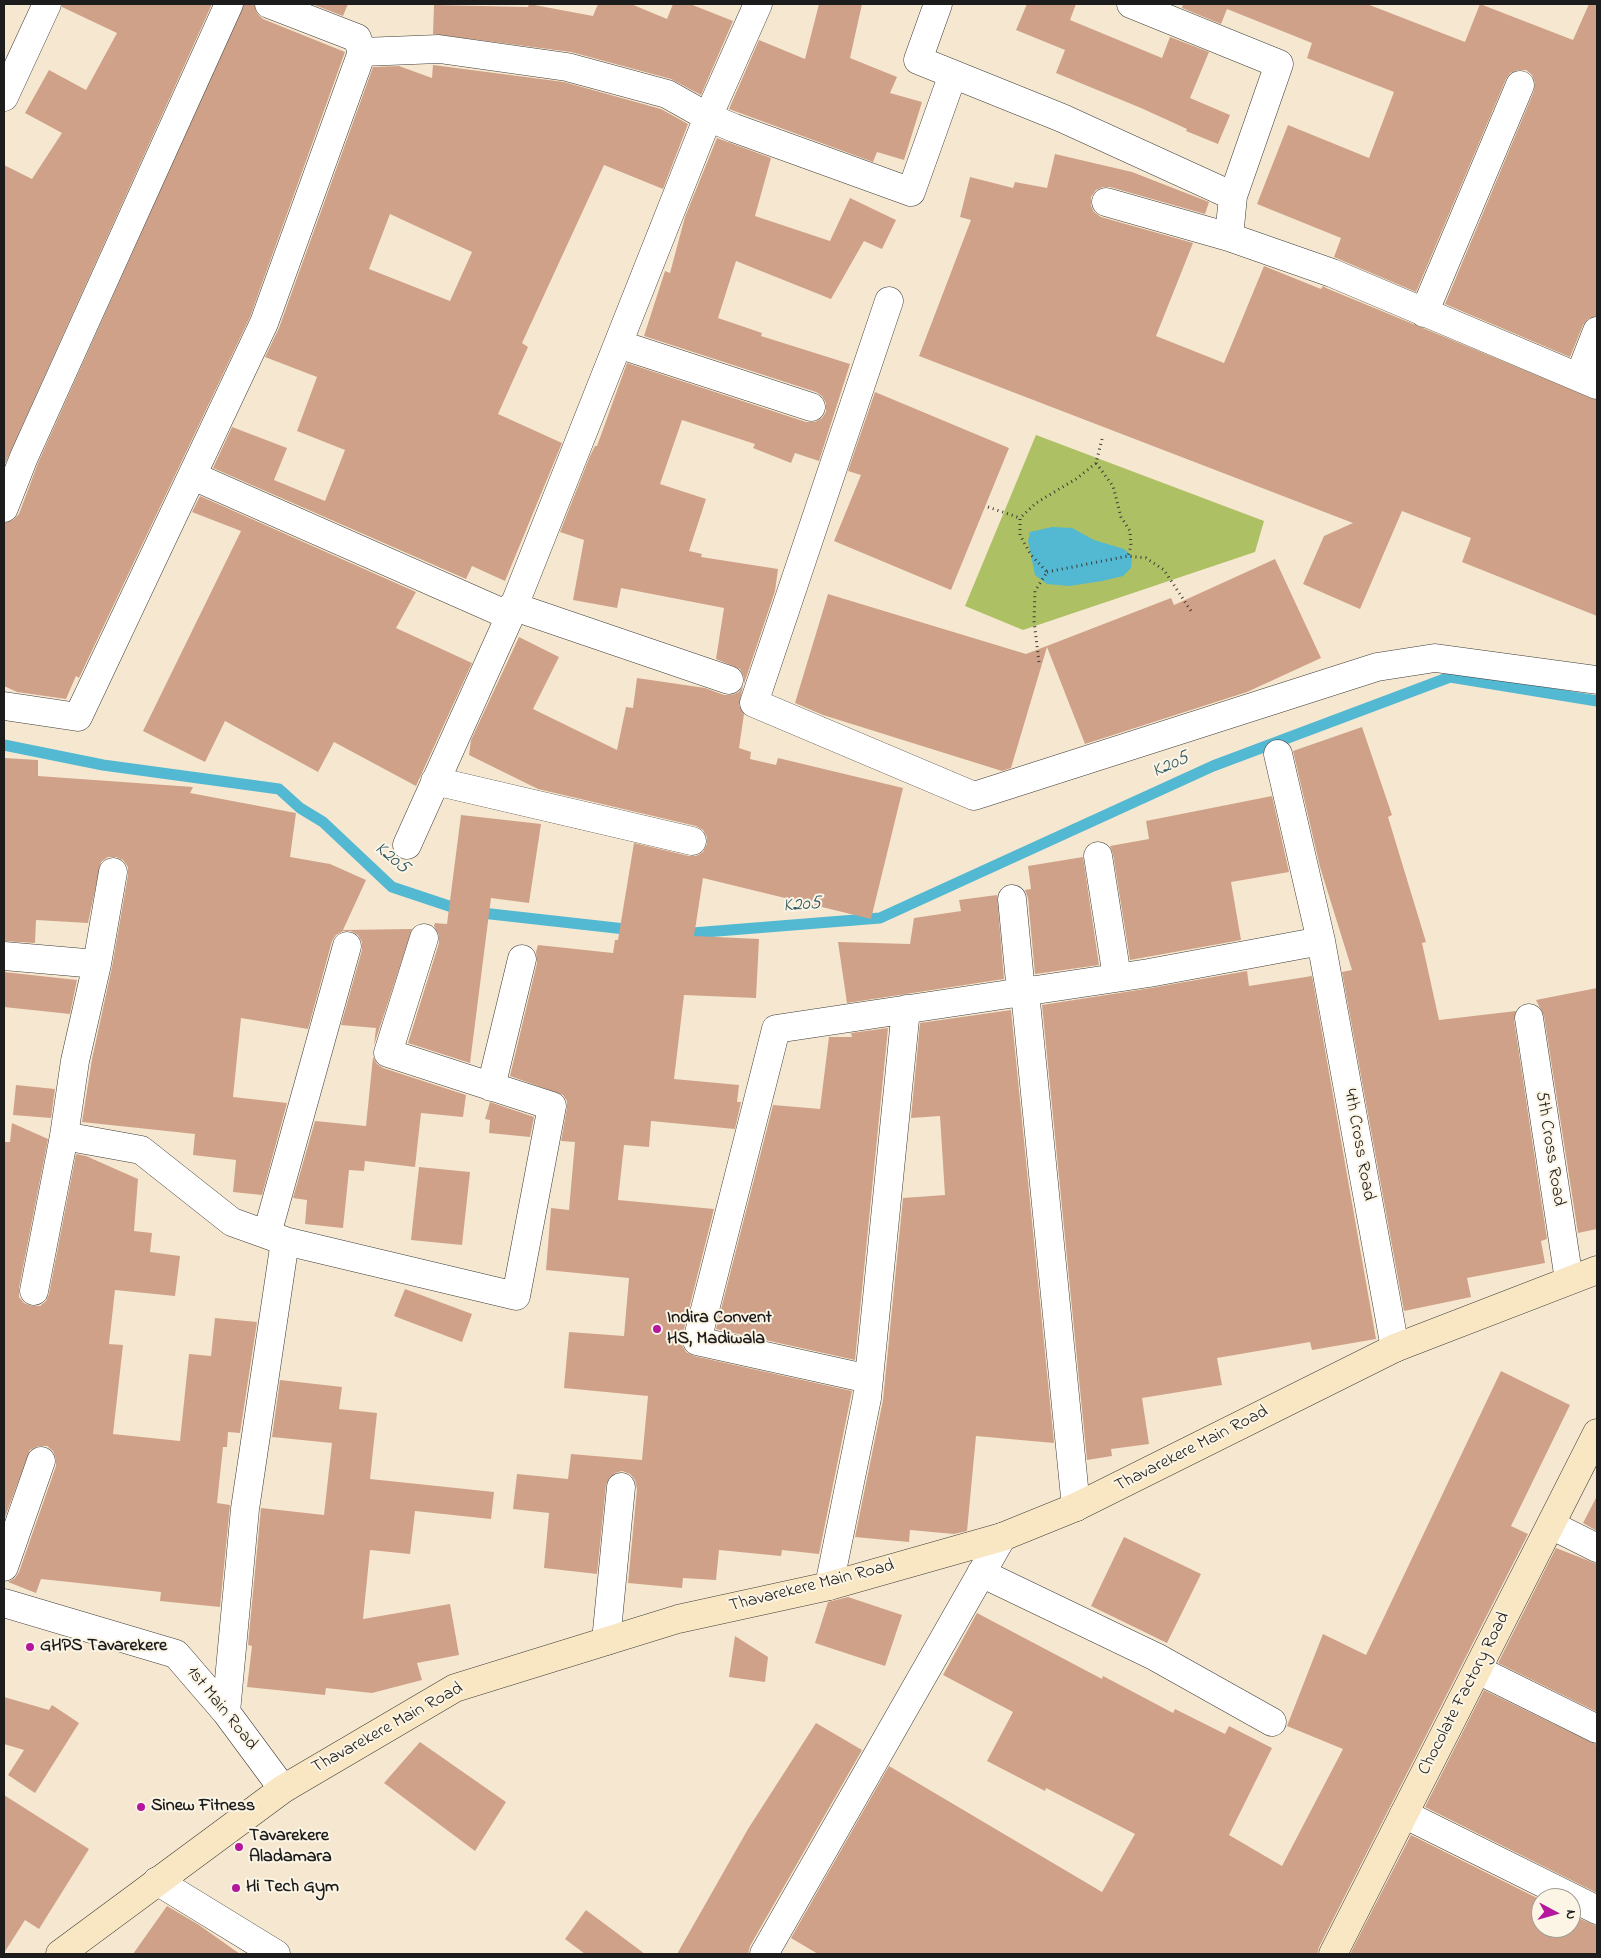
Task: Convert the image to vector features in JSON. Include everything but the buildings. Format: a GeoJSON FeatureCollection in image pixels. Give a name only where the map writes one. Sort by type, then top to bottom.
{"type":"FeatureCollection","features":[{"type":"Feature","properties":{"kind":"main road","name":"Thavarekere Main Road"},"geometry":{"type":"LineString","coordinates":[[62,1953],[284,1789],[455,1688],[678,1619],[829,1586],[1002,1537],[1076,1507],[1395,1348],[1597,1270]]}},
{"type":"Feature","properties":{"kind":"main road","name":"Chocolate Factory Road"},"geometry":{"type":"LineString","coordinates":[[1333,1954],[1597,1433]]}},
{"type":"Feature","properties":{"kind":"street"},"geometry":{"type":"LineString","coordinates":[[4,97],[47,4]]}},
{"type":"Feature","properties":{"kind":"street"},"geometry":{"type":"LineString","coordinates":[[4,508],[24,457],[230,4]]}},
{"type":"Feature","properties":{"kind":"street"},"geometry":{"type":"LineString","coordinates":[[4,706],[78,717],[264,323],[362,52],[357,38],[270,4]]}},
{"type":"Feature","properties":{"kind":"street"},"geometry":{"type":"LineString","coordinates":[[406,844],[511,611],[708,117],[758,4]]}},
{"type":"Feature","properties":{"kind":"street"},"geometry":{"type":"LineString","coordinates":[[938,4],[918,60],[1062,118],[1233,196]]}},
{"type":"Feature","properties":{"kind":"street"},"geometry":{"type":"LineString","coordinates":[[1131,4],[1279,64],[1233,196],[1229,237]]}},
{"type":"Feature","properties":{"kind":"street"},"geometry":{"type":"LineString","coordinates":[[362,52],[439,48],[567,67],[667,94],[708,117],[734,128],[911,192],[953,74]]}},
{"type":"Feature","properties":{"kind":"street"},"geometry":{"type":"LineString","coordinates":[[1424,313],[1520,85]]}},
{"type":"Feature","properties":{"kind":"street"},"geometry":{"type":"LineString","coordinates":[[1106,202],[1229,237],[1332,273],[1588,381],[1597,331]]}},
{"type":"Feature","properties":{"kind":"street"},"geometry":{"type":"LineString","coordinates":[[889,301],[754,703],[974,796],[1378,667],[1435,658],[1597,680]]}},
{"type":"Feature","properties":{"kind":"street"},"geometry":{"type":"LineString","coordinates":[[618,344],[811,407]]}},
{"type":"Feature","properties":{"kind":"street"},"geometry":{"type":"LineString","coordinates":[[193,476],[511,611],[729,680]]}},
{"type":"Feature","properties":{"kind":"street","name":"4th Cross Road"},"geometry":{"type":"LineString","coordinates":[[1278,754],[1321,941],[1395,1348]]}},
{"type":"Feature","properties":{"kind":"street"},"geometry":{"type":"LineString","coordinates":[[435,781],[692,841]]}},
{"type":"Feature","properties":{"kind":"street"},"geometry":{"type":"LineString","coordinates":[[1098,856],[1117,978]]}},
{"type":"Feature","properties":{"kind":"street"},"geometry":{"type":"LineString","coordinates":[[34,1291],[64,1136],[75,1061],[97,964],[113,872]]}},
{"type":"Feature","properties":{"kind":"street"},"geometry":{"type":"LineString","coordinates":[[1012,900],[1076,1507]]}},
{"type":"Feature","properties":{"kind":"street"},"geometry":{"type":"LineString","coordinates":[[64,1136],[141,1150],[232,1222],[276,1237],[516,1296],[552,1106],[388,1053],[424,938]]}},
{"type":"Feature","properties":{"kind":"street"},"geometry":{"type":"LineString","coordinates":[[869,1379],[697,1342],[776,1029],[1117,978],[1321,941]]}},
{"type":"Feature","properties":{"kind":"street"},"geometry":{"type":"LineString","coordinates":[[226,1712],[245,1509],[276,1237],[347,946]]}},
{"type":"Feature","properties":{"kind":"street"},"geometry":{"type":"LineString","coordinates":[[4,956],[97,964]]}},
{"type":"Feature","properties":{"kind":"street"},"geometry":{"type":"LineString","coordinates":[[491,1087],[522,959]]}},
{"type":"Feature","properties":{"kind":"street"},"geometry":{"type":"LineString","coordinates":[[829,1586],[869,1379],[906,1009]]}},
{"type":"Feature","properties":{"kind":"street","name":"5th Cross Road"},"geometry":{"type":"LineString","coordinates":[[1529,1018],[1569,1280]]}},
{"type":"Feature","properties":{"kind":"street"},"geometry":{"type":"LineString","coordinates":[[4,1568],[41,1461]]}},
{"type":"Feature","properties":{"kind":"street"},"geometry":{"type":"LineString","coordinates":[[606,1641],[621,1488]]}},
{"type":"Feature","properties":{"kind":"street"},"geometry":{"type":"LineString","coordinates":[[1551,1525],[1597,1548]]}},
{"type":"Feature","properties":{"kind":"street"},"geometry":{"type":"LineString","coordinates":[[764,1954],[1002,1537]]}},
{"type":"Feature","properties":{"kind":"street"},"geometry":{"type":"LineString","coordinates":[[981,1573],[1156,1657],[1272,1722]]}},
{"type":"Feature","properties":{"kind":"street","name":"1st Main Road"},"geometry":{"type":"LineString","coordinates":[[4,1603],[176,1654],[226,1712],[284,1789]]}},
{"type":"Feature","properties":{"kind":"street"},"geometry":{"type":"LineString","coordinates":[[1478,1670],[1597,1729]]}},
{"type":"Feature","properties":{"kind":"street"},"geometry":{"type":"LineString","coordinates":[[1404,1814],[1597,1910]]}},
{"type":"Feature","properties":{"kind":"street"},"geometry":{"type":"LineString","coordinates":[[157,1881],[276,1954]]}},
{"type":"Feature","properties":{"kind":"path"},"geometry":{"type":"LineString","coordinates":[[1047,572],[1031,555],[1020,535],[1020,518],[1036,502],[1076,479],[1096,463],[1102,439]]}},
{"type":"Feature","properties":{"kind":"path"},"geometry":{"type":"LineString","coordinates":[[1096,463],[1113,486],[1121,517],[1130,531],[1131,546],[1128,556]]}},
{"type":"Feature","properties":{"kind":"path"},"geometry":{"type":"LineString","coordinates":[[988,507],[1020,518]]}},
{"type":"Feature","properties":{"kind":"path"},"geometry":{"type":"LineString","coordinates":[[1039,662],[1034,621],[1035,590],[1047,572],[1128,556],[1146,558],[1164,570],[1191,611]]}},
{"type":"Feature","properties":{"kind":"green space"},"geometry":{"type":"Polygon","coordinates":[[[1036,435],[1264,521],[1255,552],[1023,630],[965,606],[1036,435]]]}},
{"type":"Feature","properties":{"kind":"water"},"geometry":{"type":"Polygon","coordinates":[[[1052,527],[1072,528],[1094,540],[1124,549],[1132,556],[1131,568],[1123,576],[1102,581],[1069,586],[1047,584],[1035,575],[1028,541],[1030,532],[1052,527]]]}},
{"type":"Feature","properties":{"kind":"waterway","name":"K205"},"geometry":{"type":"LineString","coordinates":[[680,934],[880,918],[1213,766],[1450,677],[1597,701]]}},
{"type":"Feature","properties":{"kind":"waterway","name":"K205"},"geometry":{"type":"LineString","coordinates":[[4,745],[103,765],[279,789],[300,808],[323,822],[392,887],[464,911],[634,930]]}},
{"type":"Feature","properties":{"kind":"place","name":"Indira Convent HS, Madiwala"},"geometry":{"type":"Point","coordinates":[657,1329]}},
{"type":"Feature","properties":{"kind":"place","name":"GHPS Tavarekere"},"geometry":{"type":"Point","coordinates":[30,1647]}},
{"type":"Feature","properties":{"kind":"place","name":"Sinew Fitness"},"geometry":{"type":"Point","coordinates":[141,1807]}},
{"type":"Feature","properties":{"kind":"place","name":"Tavarekere Aladamara"},"geometry":{"type":"Point","coordinates":[239,1847]}},
{"type":"Feature","properties":{"kind":"place","name":"Hi Tech Gym"},"geometry":{"type":"Point","coordinates":[236,1888]}}]}
